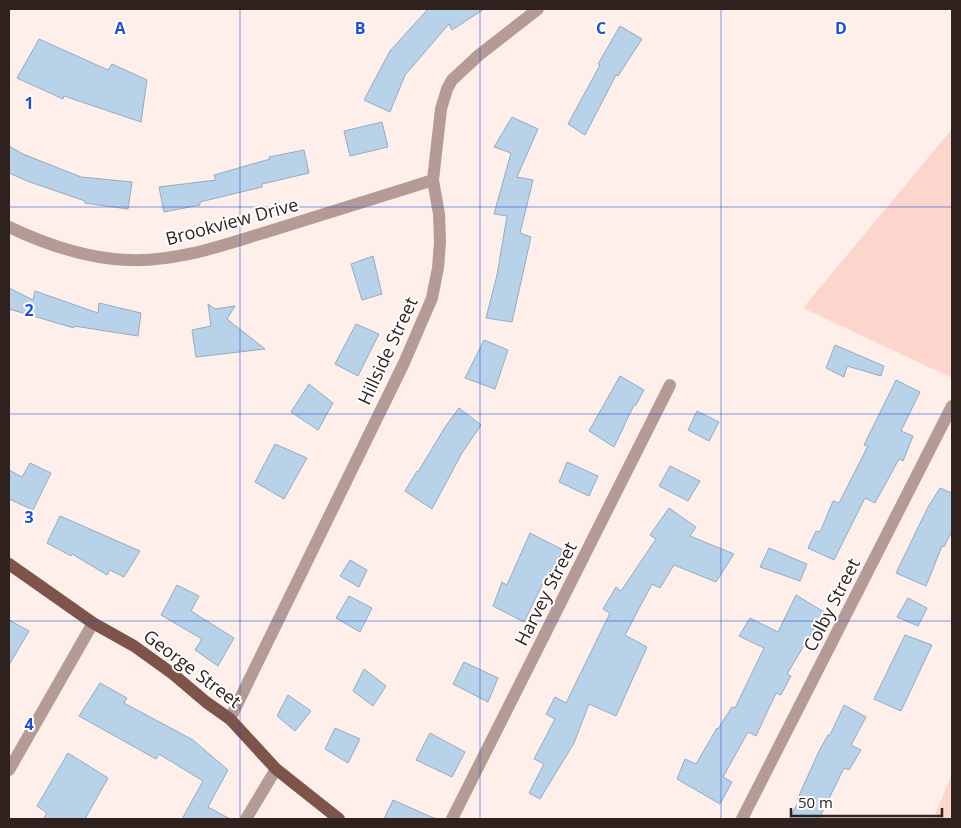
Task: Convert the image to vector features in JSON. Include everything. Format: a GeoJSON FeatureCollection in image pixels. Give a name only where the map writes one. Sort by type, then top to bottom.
{"type":"FeatureCollection","features":[{"type":"Feature","properties":{"kind":"main road","name":"George Street"},"geometry":{"type":"LineString","coordinates":[[9,564],[93,623],[134,646],[173,674],[206,702],[230,719],[276,769],[339,819]]}},
{"type":"Feature","properties":{"kind":"street","name":"Hillside Street"},"geometry":{"type":"LineString","coordinates":[[230,719],[428,310],[436,281],[439,255],[438,214],[433,180],[442,104],[447,89],[452,80],[479,55],[538,9]]}},
{"type":"Feature","properties":{"kind":"street","name":"Brookview Drive"},"geometry":{"type":"LineString","coordinates":[[9,227],[50,245],[102,258],[128,260],[160,259],[209,250],[433,180]]}},
{"type":"Feature","properties":{"kind":"street","name":"Harvey Street"},"geometry":{"type":"LineString","coordinates":[[452,819],[670,385]]}},
{"type":"Feature","properties":{"kind":"street","name":"Colby Street"},"geometry":{"type":"LineString","coordinates":[[742,819],[952,406]]}},
{"type":"Feature","properties":{"kind":"street"},"geometry":{"type":"LineString","coordinates":[[9,770],[93,623]]}},
{"type":"Feature","properties":{"kind":"street"},"geometry":{"type":"LineString","coordinates":[[246,819],[276,769]]}},
{"type":"Feature","properties":{"kind":"shaded area"},"geometry":{"type":"Polygon","coordinates":[[[952,129],[952,378],[803,308],[952,129]]]}},
{"type":"Feature","properties":{"kind":"shaded area"},"geometry":{"type":"Polygon","coordinates":[[[952,774],[952,819],[933,819],[952,774]]]}},
{"type":"Feature","properties":{"kind":"building"},"geometry":{"type":"Polygon","coordinates":[[[428,9],[484,9],[452,30],[449,24],[405,75],[390,112],[364,100],[390,51],[428,9]]]}},
{"type":"Feature","properties":{"kind":"building"},"geometry":{"type":"Polygon","coordinates":[[[620,26],[642,39],[618,76],[616,75],[585,135],[568,124],[600,65],[598,64],[620,26]]]}},
{"type":"Feature","properties":{"kind":"building"},"geometry":{"type":"Polygon","coordinates":[[[39,39],[108,70],[112,64],[147,80],[141,122],[64,96],[63,99],[17,78],[39,39]]]}},
{"type":"Feature","properties":{"kind":"building"},"geometry":{"type":"Polygon","coordinates":[[[512,117],[538,129],[517,177],[533,180],[520,233],[531,237],[512,322],[486,318],[497,275],[507,216],[494,214],[511,153],[494,147],[512,117]]]}},
{"type":"Feature","properties":{"kind":"building"},"geometry":{"type":"Polygon","coordinates":[[[382,122],[388,147],[350,156],[344,131],[382,122]]]}},
{"type":"Feature","properties":{"kind":"building"},"geometry":{"type":"Polygon","coordinates":[[[9,146],[23,154],[81,177],[132,182],[128,209],[85,203],[85,201],[9,173],[9,146]]]}},
{"type":"Feature","properties":{"kind":"building"},"geometry":{"type":"Polygon","coordinates":[[[304,150],[309,173],[200,202],[200,205],[164,212],[159,187],[216,180],[214,175],[270,159],[269,157],[304,150]]]}},
{"type":"Feature","properties":{"kind":"building"},"geometry":{"type":"Polygon","coordinates":[[[373,256],[382,294],[362,300],[351,264],[373,256]]]}},
{"type":"Feature","properties":{"kind":"building"},"geometry":{"type":"Polygon","coordinates":[[[9,288],[33,300],[35,291],[98,313],[99,303],[141,313],[138,336],[74,326],[74,328],[9,309],[9,288]]]}},
{"type":"Feature","properties":{"kind":"building"},"geometry":{"type":"Polygon","coordinates":[[[208,304],[215,309],[235,306],[227,319],[265,349],[196,357],[192,330],[211,326],[208,304]]]}},
{"type":"Feature","properties":{"kind":"building"},"geometry":{"type":"Polygon","coordinates":[[[356,324],[379,334],[358,376],[335,364],[356,324]]]}},
{"type":"Feature","properties":{"kind":"building"},"geometry":{"type":"Polygon","coordinates":[[[484,340],[508,350],[495,389],[465,378],[484,340]]]}},
{"type":"Feature","properties":{"kind":"building"},"geometry":{"type":"Polygon","coordinates":[[[835,345],[884,366],[881,376],[847,366],[844,377],[826,368],[835,345]]]}},
{"type":"Feature","properties":{"kind":"building"},"geometry":{"type":"Polygon","coordinates":[[[620,376],[644,390],[636,405],[634,405],[614,447],[589,431],[620,376]]]}},
{"type":"Feature","properties":{"kind":"building"},"geometry":{"type":"Polygon","coordinates":[[[896,380],[920,392],[901,431],[913,436],[903,461],[899,459],[875,503],[865,498],[834,560],[808,548],[816,531],[820,532],[833,501],[839,503],[868,446],[864,445],[896,380]]]}},
{"type":"Feature","properties":{"kind":"building"},"geometry":{"type":"Polygon","coordinates":[[[309,384],[333,403],[318,430],[291,412],[309,384]]]}},
{"type":"Feature","properties":{"kind":"building"},"geometry":{"type":"Polygon","coordinates":[[[459,408],[481,425],[462,453],[432,509],[405,491],[459,408]]]}},
{"type":"Feature","properties":{"kind":"building"},"geometry":{"type":"Polygon","coordinates":[[[697,411],[719,422],[709,441],[688,430],[697,411]]]}},
{"type":"Feature","properties":{"kind":"building"},"geometry":{"type":"Polygon","coordinates":[[[275,444],[307,458],[284,499],[255,482],[275,444]]]}},
{"type":"Feature","properties":{"kind":"building"},"geometry":{"type":"Polygon","coordinates":[[[567,462],[598,476],[589,496],[559,482],[567,462]]]}},
{"type":"Feature","properties":{"kind":"building"},"geometry":{"type":"Polygon","coordinates":[[[30,463],[51,473],[33,510],[9,499],[9,470],[22,477],[30,463]]]}},
{"type":"Feature","properties":{"kind":"building"},"geometry":{"type":"Polygon","coordinates":[[[670,466],[700,481],[688,501],[659,486],[670,466]]]}},
{"type":"Feature","properties":{"kind":"building"},"geometry":{"type":"Polygon","coordinates":[[[940,488],[952,493],[952,531],[944,547],[942,546],[926,586],[896,573],[928,507],[940,488]]]}},
{"type":"Feature","properties":{"kind":"building"},"geometry":{"type":"Polygon","coordinates":[[[669,508],[696,527],[690,536],[734,554],[716,582],[674,565],[660,588],[652,584],[625,635],[647,647],[616,716],[589,704],[574,743],[540,799],[529,793],[544,764],[534,759],[555,719],[546,714],[555,697],[566,703],[610,613],[603,609],[616,587],[621,591],[656,539],[650,535],[669,508]]]}},
{"type":"Feature","properties":{"kind":"building"},"geometry":{"type":"Polygon","coordinates":[[[60,516],[140,551],[124,577],[110,570],[107,575],[72,554],[71,556],[47,543],[60,516]]]}},
{"type":"Feature","properties":{"kind":"building"},"geometry":{"type":"Polygon","coordinates":[[[530,533],[563,550],[550,574],[548,573],[524,622],[493,606],[502,582],[507,585],[530,533]]]}},
{"type":"Feature","properties":{"kind":"building"},"geometry":{"type":"Polygon","coordinates":[[[769,548],[807,564],[800,581],[760,567],[769,548]]]}},
{"type":"Feature","properties":{"kind":"building"},"geometry":{"type":"Polygon","coordinates":[[[350,560],[367,570],[359,587],[340,576],[350,560]]]}},
{"type":"Feature","properties":{"kind":"building"},"geometry":{"type":"Polygon","coordinates":[[[177,585],[199,596],[191,611],[234,638],[218,666],[195,650],[202,639],[161,615],[177,585]]]}},
{"type":"Feature","properties":{"kind":"building"},"geometry":{"type":"Polygon","coordinates":[[[796,595],[824,612],[787,674],[791,676],[781,695],[776,693],[756,736],[748,732],[723,777],[732,782],[720,804],[677,779],[685,759],[696,764],[717,728],[732,707],[735,708],[764,648],[739,636],[750,618],[778,632],[796,595]]]}},
{"type":"Feature","properties":{"kind":"building"},"geometry":{"type":"Polygon","coordinates":[[[349,596],[372,608],[360,632],[336,618],[349,596]]]}},
{"type":"Feature","properties":{"kind":"building"},"geometry":{"type":"Polygon","coordinates":[[[908,598],[927,608],[918,626],[897,617],[908,598]]]}},
{"type":"Feature","properties":{"kind":"building"},"geometry":{"type":"Polygon","coordinates":[[[9,620],[29,631],[9,665],[9,620]]]}},
{"type":"Feature","properties":{"kind":"building"},"geometry":{"type":"Polygon","coordinates":[[[905,635],[932,645],[901,711],[874,699],[905,635]]]}},
{"type":"Feature","properties":{"kind":"building"},"geometry":{"type":"Polygon","coordinates":[[[464,662],[498,678],[488,702],[453,684],[464,662]]]}},
{"type":"Feature","properties":{"kind":"building"},"geometry":{"type":"Polygon","coordinates":[[[364,669],[386,686],[373,706],[353,691],[364,669]]]}},
{"type":"Feature","properties":{"kind":"building"},"geometry":{"type":"Polygon","coordinates":[[[100,683],[127,698],[124,703],[193,740],[228,770],[208,807],[230,819],[182,819],[203,781],[159,754],[156,759],[79,716],[100,683]]]}},
{"type":"Feature","properties":{"kind":"building"},"geometry":{"type":"Polygon","coordinates":[[[288,695],[311,711],[295,731],[277,716],[288,695]]]}},
{"type":"Feature","properties":{"kind":"building"},"geometry":{"type":"Polygon","coordinates":[[[844,705],[866,717],[851,745],[861,750],[849,770],[844,768],[819,819],[789,819],[799,801],[797,800],[819,751],[828,735],[830,735],[844,705]]]}},
{"type":"Feature","properties":{"kind":"building"},"geometry":{"type":"Polygon","coordinates":[[[335,728],[360,739],[348,763],[325,749],[335,728]]]}},
{"type":"Feature","properties":{"kind":"building"},"geometry":{"type":"Polygon","coordinates":[[[430,733],[465,752],[452,777],[416,760],[430,733]]]}},
{"type":"Feature","properties":{"kind":"building"},"geometry":{"type":"Polygon","coordinates":[[[68,753],[108,778],[85,819],[43,819],[47,813],[37,806],[68,753]]]}},
{"type":"Feature","properties":{"kind":"building"},"geometry":{"type":"Polygon","coordinates":[[[393,800],[436,819],[384,819],[393,800]]]}}]}
